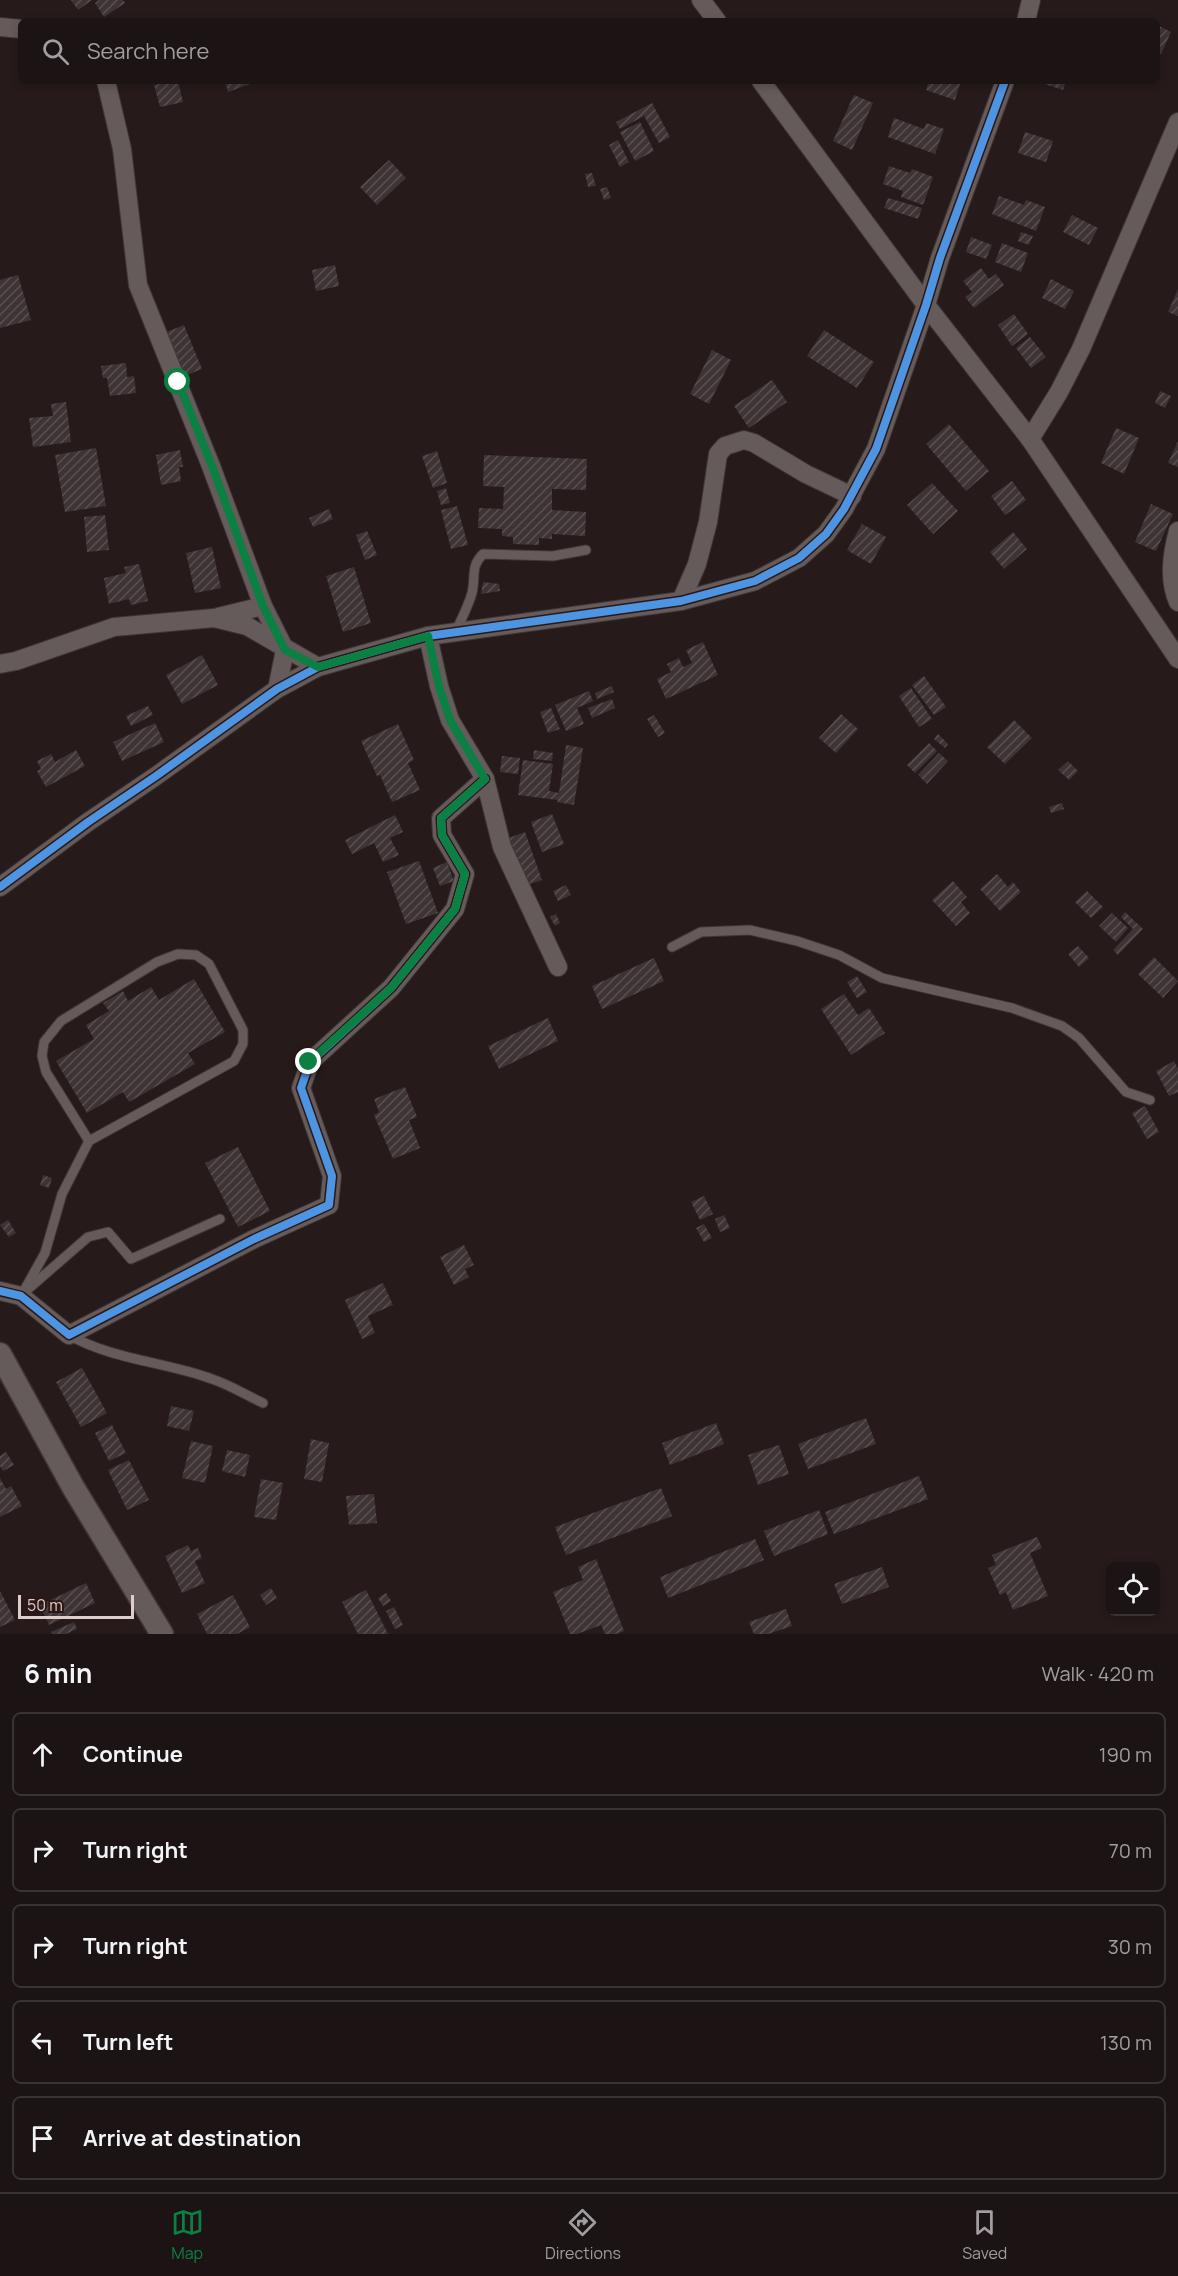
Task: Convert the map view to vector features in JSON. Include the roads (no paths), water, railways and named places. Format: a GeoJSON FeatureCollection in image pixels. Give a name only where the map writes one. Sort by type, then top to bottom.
{"type":"FeatureCollection","features":[{"type":"Feature","properties":{"kind":"street"},"geometry":{"type":"LineString","coordinates":[[701,0],[715,18]]}},
{"type":"Feature","properties":{"kind":"street"},"geometry":{"type":"LineString","coordinates":[[1027,18],[1031,0]]}},
{"type":"Feature","properties":{"kind":"street"},"geometry":{"type":"LineString","coordinates":[[0,27],[18,28]]}},
{"type":"Feature","properties":{"kind":"street"},"geometry":{"type":"LineString","coordinates":[[107,84],[122,149],[138,285],[212,466],[263,606],[285,650],[278,689]]}},
{"type":"Feature","properties":{"kind":"street"},"geometry":{"type":"LineString","coordinates":[[763,84],[926,305],[1030,439],[1178,659]]}},
{"type":"Feature","properties":{"kind":"street"},"geometry":{"type":"LineString","coordinates":[[0,887],[88,822],[278,689],[318,667],[428,636],[681,601],[755,581],[799,558],[826,534],[852,496],[876,449],[940,258],[1004,84]]}},
{"type":"Feature","properties":{"kind":"street"},"geometry":{"type":"LineString","coordinates":[[1030,439],[1059,392],[1081,349],[1178,122]]}},
{"type":"Feature","properties":{"kind":"street"},"geometry":{"type":"LineString","coordinates":[[681,601],[697,564],[708,522],[718,454],[725,446],[744,440],[754,443],[806,474],[852,496]]}},
{"type":"Feature","properties":{"kind":"street"},"geometry":{"type":"LineString","coordinates":[[1178,531],[1171,558],[1178,602]]}},
{"type":"Feature","properties":{"kind":"street"},"geometry":{"type":"LineString","coordinates":[[0,664],[16,661],[114,627],[214,618],[263,606]]}},
{"type":"Feature","properties":{"kind":"street"},"geometry":{"type":"LineString","coordinates":[[214,618],[247,626],[318,667]]}},
{"type":"Feature","properties":{"kind":"street"},"geometry":{"type":"LineString","coordinates":[[428,636],[439,686],[450,720],[485,779],[502,847],[558,967]]}},
{"type":"Feature","properties":{"kind":"street"},"geometry":{"type":"LineString","coordinates":[[0,1291],[21,1296],[69,1335],[254,1239],[329,1205],[332,1176],[301,1088],[309,1062],[391,988],[455,909],[465,874],[442,835],[441,818],[485,779]]}},
{"type":"Feature","properties":{"kind":"street"},"geometry":{"type":"LineString","coordinates":[[0,1354],[73,1487],[162,1634]]}},
{"type":"Feature","properties":{"kind":"lane"},"geometry":{"type":"LineString","coordinates":[[455,633],[472,592],[475,563],[483,554],[553,556],[586,550]]}},
{"type":"Feature","properties":{"kind":"lane"},"geometry":{"type":"LineString","coordinates":[[672,947],[701,932],[750,930],[797,940],[839,955],[882,978],[1012,1008],[1062,1026],[1080,1038],[1126,1092],[1150,1100]]}},
{"type":"Feature","properties":{"kind":"lane"},"geometry":{"type":"LineString","coordinates":[[21,1296],[45,1253],[62,1194],[89,1141],[234,1061],[243,1044],[243,1030],[208,964],[196,955],[178,954],[157,962],[61,1021],[44,1042],[42,1056],[46,1072],[89,1141]]}},
{"type":"Feature","properties":{"kind":"lane"},"geometry":{"type":"LineString","coordinates":[[21,1296],[88,1237],[108,1232],[130,1259],[220,1219]]}},
{"type":"Feature","properties":{"kind":"lane"},"geometry":{"type":"LineString","coordinates":[[69,1335],[80,1341],[151,1364],[213,1379],[263,1403]]}}]}
